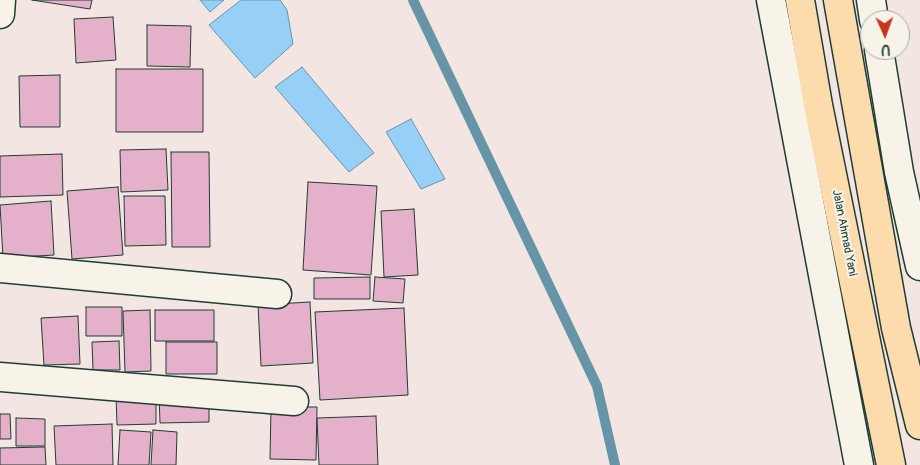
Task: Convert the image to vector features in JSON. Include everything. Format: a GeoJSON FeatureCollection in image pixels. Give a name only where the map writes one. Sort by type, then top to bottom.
{"type":"FeatureCollection","features":[{"type":"Feature","properties":{"kind":"highway","name":"Jalan Ahmad Yani"},"geometry":{"type":"LineString","coordinates":[[800,0],[818,105],[891,465]]}},
{"type":"Feature","properties":{"kind":"highway"},"geometry":{"type":"LineString","coordinates":[[838,0],[896,328],[920,425]]}},
{"type":"Feature","properties":{"kind":"street"},"geometry":{"type":"LineString","coordinates":[[0,14],[1,0]]}},
{"type":"Feature","properties":{"kind":"street"},"geometry":{"type":"LineString","coordinates":[[771,0],[860,465]]}},
{"type":"Feature","properties":{"kind":"street"},"geometry":{"type":"LineString","coordinates":[[881,60],[900,172],[919,253]]}},
{"type":"Feature","properties":{"kind":"street"},"geometry":{"type":"LineString","coordinates":[[0,268],[277,294]]}},
{"type":"Feature","properties":{"kind":"street"},"geometry":{"type":"LineString","coordinates":[[0,378],[294,401]]}},
{"type":"Feature","properties":{"kind":"water"},"geometry":{"type":"Polygon","coordinates":[[[200,0],[224,0],[210,12],[200,0]]]}},
{"type":"Feature","properties":{"kind":"water"},"geometry":{"type":"Polygon","coordinates":[[[241,0],[280,0],[287,10],[293,44],[255,78],[209,25],[241,0]]]}},
{"type":"Feature","properties":{"kind":"water"},"geometry":{"type":"Polygon","coordinates":[[[302,67],[374,153],[349,172],[275,87],[302,67]]]}},
{"type":"Feature","properties":{"kind":"water"},"geometry":{"type":"Polygon","coordinates":[[[411,119],[445,179],[421,189],[386,132],[411,119]]]}},
{"type":"Feature","properties":{"kind":"building"},"geometry":{"type":"Polygon","coordinates":[[[32,0],[92,0],[90,9],[32,0]]]}},
{"type":"Feature","properties":{"kind":"building"},"geometry":{"type":"Polygon","coordinates":[[[113,17],[116,60],[76,63],[74,19],[113,17]]]}},
{"type":"Feature","properties":{"kind":"building"},"geometry":{"type":"Polygon","coordinates":[[[147,25],[191,26],[190,67],[147,66],[147,25]]]}},
{"type":"Feature","properties":{"kind":"building"},"geometry":{"type":"Polygon","coordinates":[[[116,69],[203,69],[203,132],[116,132],[116,69]]]}},
{"type":"Feature","properties":{"kind":"building"},"geometry":{"type":"Polygon","coordinates":[[[60,75],[60,127],[20,127],[19,76],[60,75]]]}},
{"type":"Feature","properties":{"kind":"building"},"geometry":{"type":"Polygon","coordinates":[[[166,149],[168,190],[121,192],[120,150],[166,149]]]}},
{"type":"Feature","properties":{"kind":"building"},"geometry":{"type":"Polygon","coordinates":[[[171,152],[209,152],[210,247],[172,247],[171,152]]]}},
{"type":"Feature","properties":{"kind":"building"},"geometry":{"type":"Polygon","coordinates":[[[62,154],[63,195],[0,197],[0,156],[62,154]]]}},
{"type":"Feature","properties":{"kind":"building"},"geometry":{"type":"Polygon","coordinates":[[[308,182],[377,186],[371,275],[303,270],[308,182]]]}},
{"type":"Feature","properties":{"kind":"building"},"geometry":{"type":"Polygon","coordinates":[[[118,187],[123,255],[72,259],[67,191],[118,187]]]}},
{"type":"Feature","properties":{"kind":"building"},"geometry":{"type":"Polygon","coordinates":[[[124,196],[165,196],[166,245],[125,246],[124,196]]]}},
{"type":"Feature","properties":{"kind":"building"},"geometry":{"type":"Polygon","coordinates":[[[51,201],[54,255],[3,258],[0,205],[51,201]]]}},
{"type":"Feature","properties":{"kind":"building"},"geometry":{"type":"Polygon","coordinates":[[[414,209],[418,275],[384,277],[381,211],[414,209]]]}},
{"type":"Feature","properties":{"kind":"building"},"geometry":{"type":"Polygon","coordinates":[[[370,277],[370,299],[314,299],[314,278],[370,277]]]}},
{"type":"Feature","properties":{"kind":"building"},"geometry":{"type":"Polygon","coordinates":[[[375,277],[405,279],[403,303],[373,301],[375,277]]]}},
{"type":"Feature","properties":{"kind":"building"},"geometry":{"type":"Polygon","coordinates":[[[310,302],[313,363],[261,366],[258,305],[310,302]]]}},
{"type":"Feature","properties":{"kind":"building"},"geometry":{"type":"Polygon","coordinates":[[[86,307],[122,307],[122,336],[86,336],[86,307]]]}},
{"type":"Feature","properties":{"kind":"building"},"geometry":{"type":"Polygon","coordinates":[[[404,308],[408,395],[320,400],[315,312],[404,308]]]}},
{"type":"Feature","properties":{"kind":"building"},"geometry":{"type":"Polygon","coordinates":[[[150,310],[151,371],[125,372],[123,311],[150,310]]]}},
{"type":"Feature","properties":{"kind":"building"},"geometry":{"type":"Polygon","coordinates":[[[155,310],[214,310],[214,341],[155,341],[155,310]]]}},
{"type":"Feature","properties":{"kind":"building"},"geometry":{"type":"Polygon","coordinates":[[[78,316],[80,364],[44,365],[41,318],[78,316]]]}},
{"type":"Feature","properties":{"kind":"building"},"geometry":{"type":"Polygon","coordinates":[[[119,341],[120,370],[93,370],[92,342],[119,341]]]}},
{"type":"Feature","properties":{"kind":"building"},"geometry":{"type":"Polygon","coordinates":[[[166,342],[217,342],[217,374],[166,374],[166,342]]]}},
{"type":"Feature","properties":{"kind":"building"},"geometry":{"type":"Polygon","coordinates":[[[156,394],[156,424],[117,425],[116,395],[156,394]]]}},
{"type":"Feature","properties":{"kind":"building"},"geometry":{"type":"Polygon","coordinates":[[[159,395],[209,395],[209,422],[160,423],[159,395]]]}},
{"type":"Feature","properties":{"kind":"building"},"geometry":{"type":"Polygon","coordinates":[[[271,407],[317,407],[316,460],[270,459],[271,407]]]}},
{"type":"Feature","properties":{"kind":"building"},"geometry":{"type":"Polygon","coordinates":[[[0,414],[10,414],[11,439],[0,439],[0,414]]]}},
{"type":"Feature","properties":{"kind":"building"},"geometry":{"type":"Polygon","coordinates":[[[376,416],[378,465],[319,465],[317,418],[376,416]]]}},
{"type":"Feature","properties":{"kind":"building"},"geometry":{"type":"Polygon","coordinates":[[[16,418],[45,419],[45,446],[16,446],[16,418]]]}},
{"type":"Feature","properties":{"kind":"building"},"geometry":{"type":"Polygon","coordinates":[[[112,424],[113,465],[56,465],[54,426],[112,424]]]}},
{"type":"Feature","properties":{"kind":"building"},"geometry":{"type":"Polygon","coordinates":[[[120,430],[151,432],[149,465],[118,465],[120,430]]]}},
{"type":"Feature","properties":{"kind":"building"},"geometry":{"type":"Polygon","coordinates":[[[153,430],[177,432],[176,465],[151,465],[153,430]]]}},
{"type":"Feature","properties":{"kind":"building"},"geometry":{"type":"Polygon","coordinates":[[[45,447],[46,465],[0,465],[0,448],[45,447]]]}},
{"type":"Feature","properties":{"kind":"waterway"},"geometry":{"type":"LineString","coordinates":[[413,0],[597,386],[615,465]]}}]}
